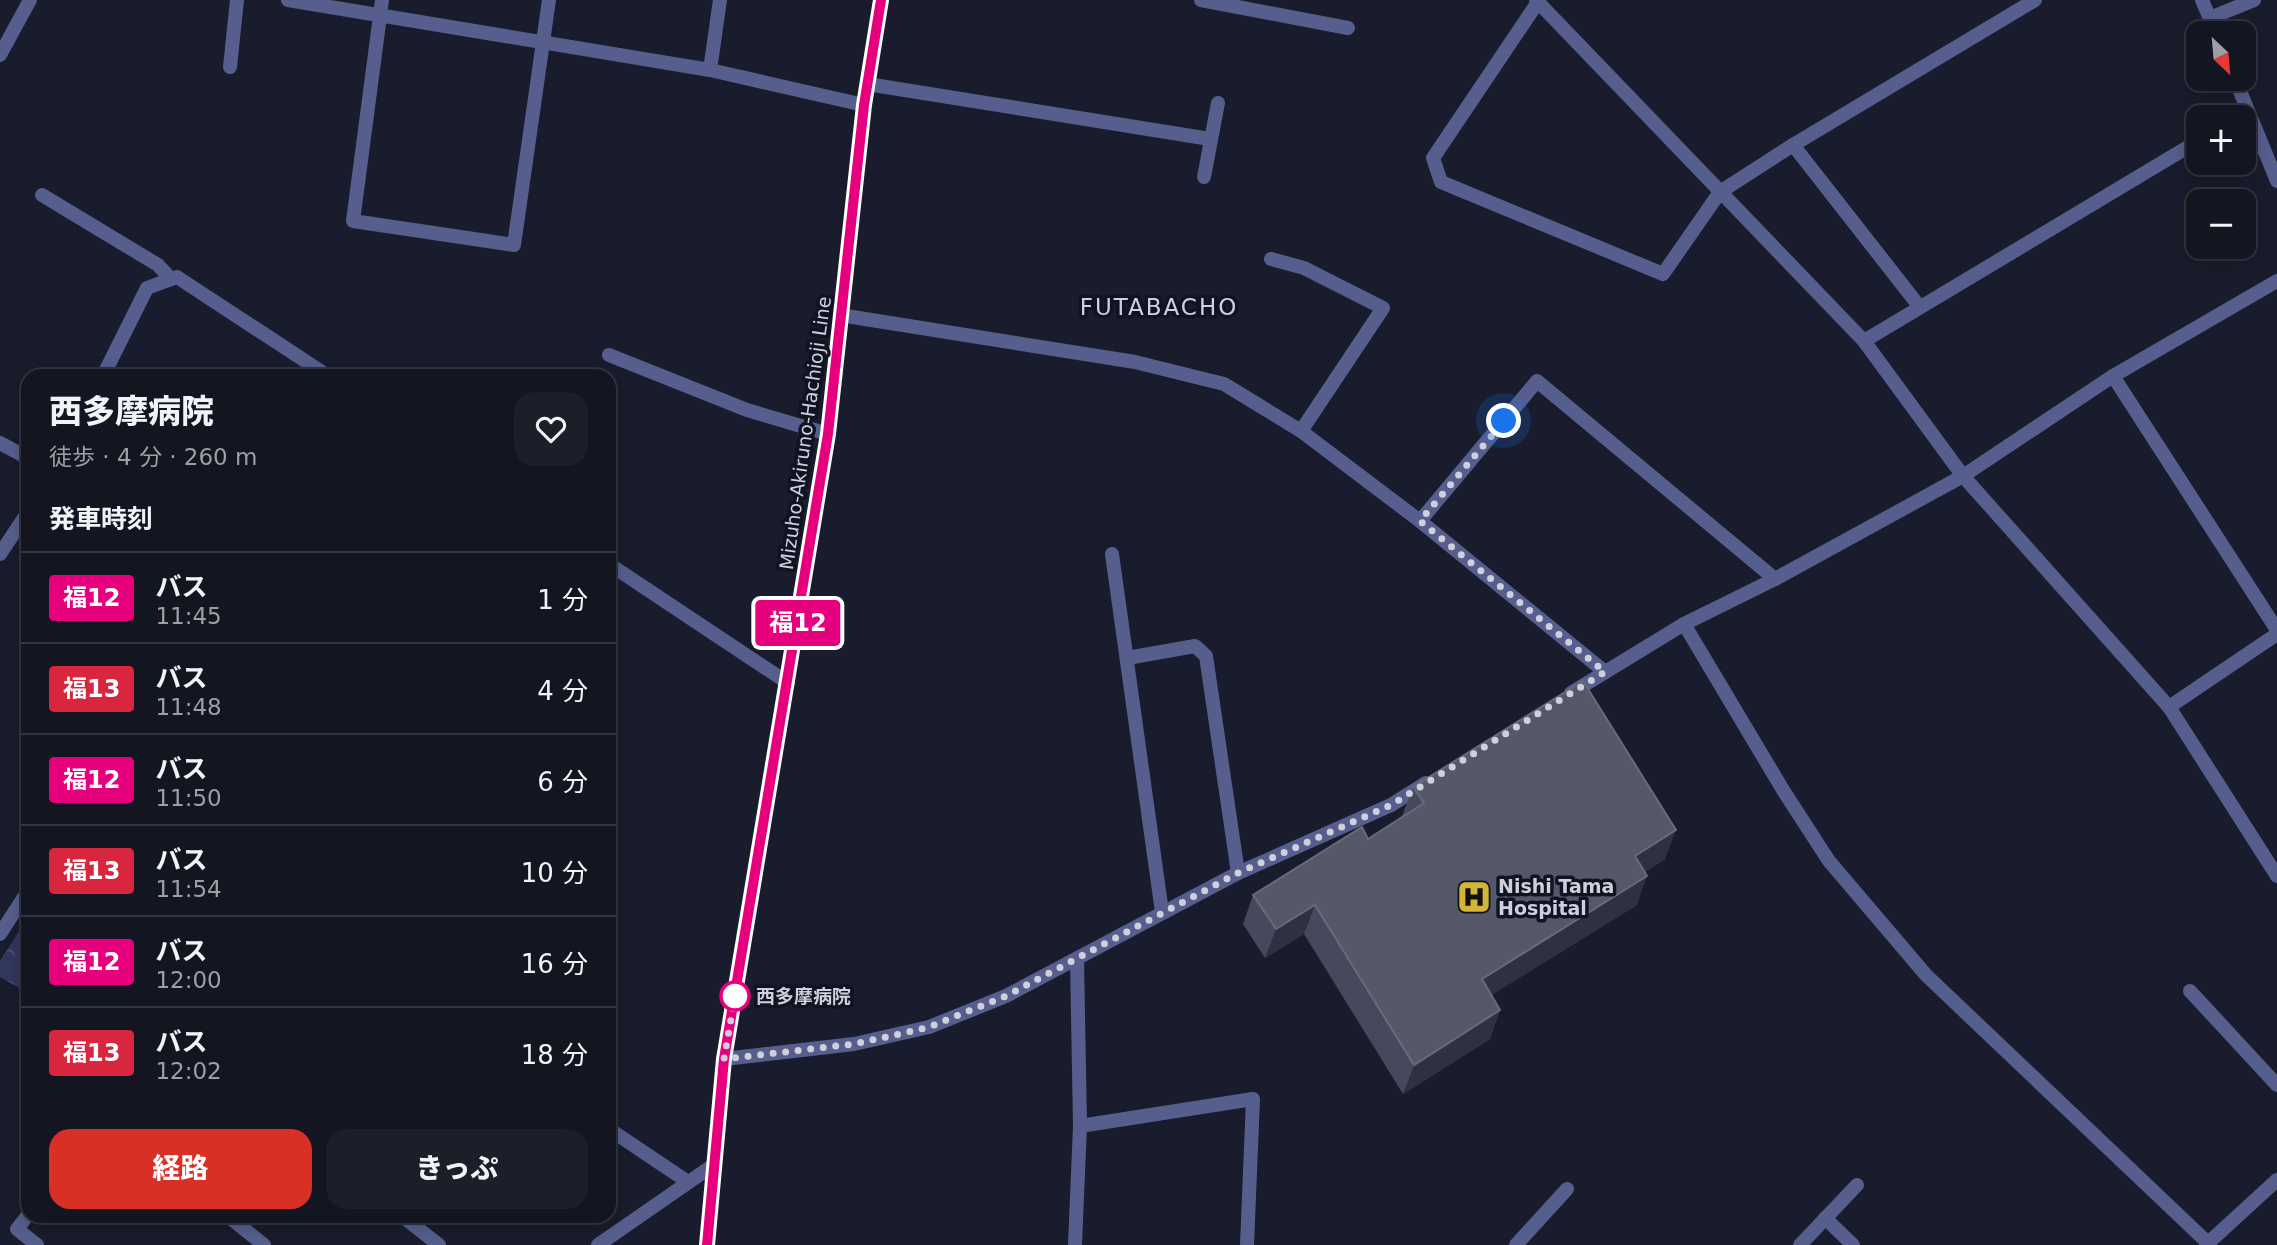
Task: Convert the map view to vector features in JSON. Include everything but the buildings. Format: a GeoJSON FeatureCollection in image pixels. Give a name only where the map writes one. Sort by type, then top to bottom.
{"type":"FeatureCollection","features":[{"type":"Feature","properties":{"kind":"main road","name":"Mizuho-Akiruno-Hachioji Line"},"geometry":{"type":"LineString","coordinates":[[707,1245],[724,1059],[828,434],[864,105],[881,0]]}},
{"type":"Feature","properties":{"kind":"street"},"geometry":{"type":"LineString","coordinates":[[0,55],[30,0]]}},
{"type":"Feature","properties":{"kind":"street"},"geometry":{"type":"LineString","coordinates":[[230,68],[237,0]]}},
{"type":"Feature","properties":{"kind":"street"},"geometry":{"type":"LineString","coordinates":[[288,0],[542,44],[710,69],[864,105]]}},
{"type":"Feature","properties":{"kind":"street"},"geometry":{"type":"LineString","coordinates":[[382,0],[353,221],[514,245],[549,0]]}},
{"type":"Feature","properties":{"kind":"street"},"geometry":{"type":"LineString","coordinates":[[710,69],[720,0]]}},
{"type":"Feature","properties":{"kind":"street"},"geometry":{"type":"LineString","coordinates":[[1201,0],[1348,28]]}},
{"type":"Feature","properties":{"kind":"street"},"geometry":{"type":"LineString","coordinates":[[2035,0],[1793,145],[1720,192],[1663,274],[1441,182],[1433,158],[1537,1],[1720,192],[1864,341],[1963,476],[2169,707],[2277,876]]}},
{"type":"Feature","properties":{"kind":"street"},"geometry":{"type":"LineString","coordinates":[[2202,0],[2210,19],[2255,0]]}},
{"type":"Feature","properties":{"kind":"street"},"geometry":{"type":"LineString","coordinates":[[867,85],[1210,139]]}},
{"type":"Feature","properties":{"kind":"street"},"geometry":{"type":"LineString","coordinates":[[1204,177],[1218,103]]}},
{"type":"Feature","properties":{"kind":"street"},"geometry":{"type":"LineString","coordinates":[[2256,140],[2277,181]]}},
{"type":"Feature","properties":{"kind":"street"},"geometry":{"type":"LineString","coordinates":[[1793,145],[1919,306]]}},
{"type":"Feature","properties":{"kind":"street"},"geometry":{"type":"LineString","coordinates":[[1864,341],[2186,148]]}},
{"type":"Feature","properties":{"kind":"street"},"geometry":{"type":"LineString","coordinates":[[42,195],[158,265],[171,279]]}},
{"type":"Feature","properties":{"kind":"street"},"geometry":{"type":"LineString","coordinates":[[1270,259],[1304,268],[1383,308],[1301,432]]}},
{"type":"Feature","properties":{"kind":"street"},"geometry":{"type":"LineString","coordinates":[[106,369],[147,288],[177,277],[317,369]]}},
{"type":"Feature","properties":{"kind":"street"},"geometry":{"type":"LineString","coordinates":[[1560,700],[1684,624],[1775,579],[1963,476],[2113,376],[2277,281]]}},
{"type":"Feature","properties":{"kind":"street"},"geometry":{"type":"LineString","coordinates":[[841,315],[1135,362],[1224,384],[1301,432],[1420,521],[1605,672]]}},
{"type":"Feature","properties":{"kind":"street"},"geometry":{"type":"LineString","coordinates":[[609,355],[747,410],[828,434]]}},
{"type":"Feature","properties":{"kind":"street"},"geometry":{"type":"LineString","coordinates":[[2113,376],[2277,632],[2169,707]]}},
{"type":"Feature","properties":{"kind":"street"},"geometry":{"type":"LineString","coordinates":[[1420,521],[1537,381],[1775,579]]}},
{"type":"Feature","properties":{"kind":"street"},"geometry":{"type":"LineString","coordinates":[[0,443],[21,454]]}},
{"type":"Feature","properties":{"kind":"street"},"geometry":{"type":"LineString","coordinates":[[0,554],[21,522]]}},
{"type":"Feature","properties":{"kind":"street"},"geometry":{"type":"LineString","coordinates":[[1112,554],[1162,912]]}},
{"type":"Feature","properties":{"kind":"street"},"geometry":{"type":"LineString","coordinates":[[616,569],[788,683]]}},
{"type":"Feature","properties":{"kind":"street"},"geometry":{"type":"LineString","coordinates":[[1684,624],[1783,790],[1829,861],[1926,975],[2207,1244],[2277,1180]]}},
{"type":"Feature","properties":{"kind":"street"},"geometry":{"type":"LineString","coordinates":[[1127,658],[1195,646],[1206,656],[1238,873]]}},
{"type":"Feature","properties":{"kind":"street"},"geometry":{"type":"LineString","coordinates":[[724,1059],[854,1044],[929,1027],[1006,996],[1238,873],[1391,805],[1436,777]]}},
{"type":"Feature","properties":{"kind":"street"},"geometry":{"type":"LineString","coordinates":[[0,934],[21,902]]}},
{"type":"Feature","properties":{"kind":"street"},"geometry":{"type":"LineString","coordinates":[[1075,1245],[1080,1126],[1077,959]]}},
{"type":"Feature","properties":{"kind":"street"},"geometry":{"type":"LineString","coordinates":[[2190,991],[2277,1085]]}},
{"type":"Feature","properties":{"kind":"street"},"geometry":{"type":"LineString","coordinates":[[1080,1126],[1253,1099],[1247,1245]]}},
{"type":"Feature","properties":{"kind":"street"},"geometry":{"type":"LineString","coordinates":[[616,1134],[688,1182]]}},
{"type":"Feature","properties":{"kind":"street"},"geometry":{"type":"LineString","coordinates":[[598,1245],[715,1164]]}},
{"type":"Feature","properties":{"kind":"street"},"geometry":{"type":"LineString","coordinates":[[1800,1245],[1857,1185]]}},
{"type":"Feature","properties":{"kind":"street"},"geometry":{"type":"LineString","coordinates":[[1516,1245],[1567,1189]]}},
{"type":"Feature","properties":{"kind":"street"},"geometry":{"type":"LineString","coordinates":[[1825,1218],[1853,1245]]}},
{"type":"Feature","properties":{"kind":"street"},"geometry":{"type":"LineString","coordinates":[[22,1223],[18,1229],[37,1245]]}},
{"type":"Feature","properties":{"kind":"street"},"geometry":{"type":"LineString","coordinates":[[237,1223],[264,1245]]}},
{"type":"Feature","properties":{"kind":"street"},"geometry":{"type":"LineString","coordinates":[[411,1223],[439,1245]]}},
{"type":"Feature","properties":{"kind":"green space"},"geometry":{"type":"Polygon","coordinates":[[[21,928],[21,989],[0,977],[0,961],[21,928]]]}},
{"type":"Feature","properties":{"kind":"bus line","name":"福12"},"geometry":{"type":"LineString","coordinates":[[707,1245],[724,1059],[828,434],[864,105],[881,0]]}},
{"type":"Feature","properties":{"kind":"place","name":"Nishi Tama Hospital"},"geometry":{"type":"Point","coordinates":[1474,897]}},
{"type":"Feature","properties":{"kind":"place","name":"西多摩病院"},"geometry":{"type":"Point","coordinates":[735,996]}},
{"type":"Feature","properties":{"kind":"district","name":"FUTABACHO"},"geometry":{"type":"Point","coordinates":[1159,307]}},
{"type":"Feature","properties":{"kind":"route"},"geometry":{"type":"LineString","coordinates":[[735,996],[724,1059],[854,1044],[929,1027],[1006,996],[1238,873],[1391,805],[1605,672],[1420,521],[1504,421]]}}]}
